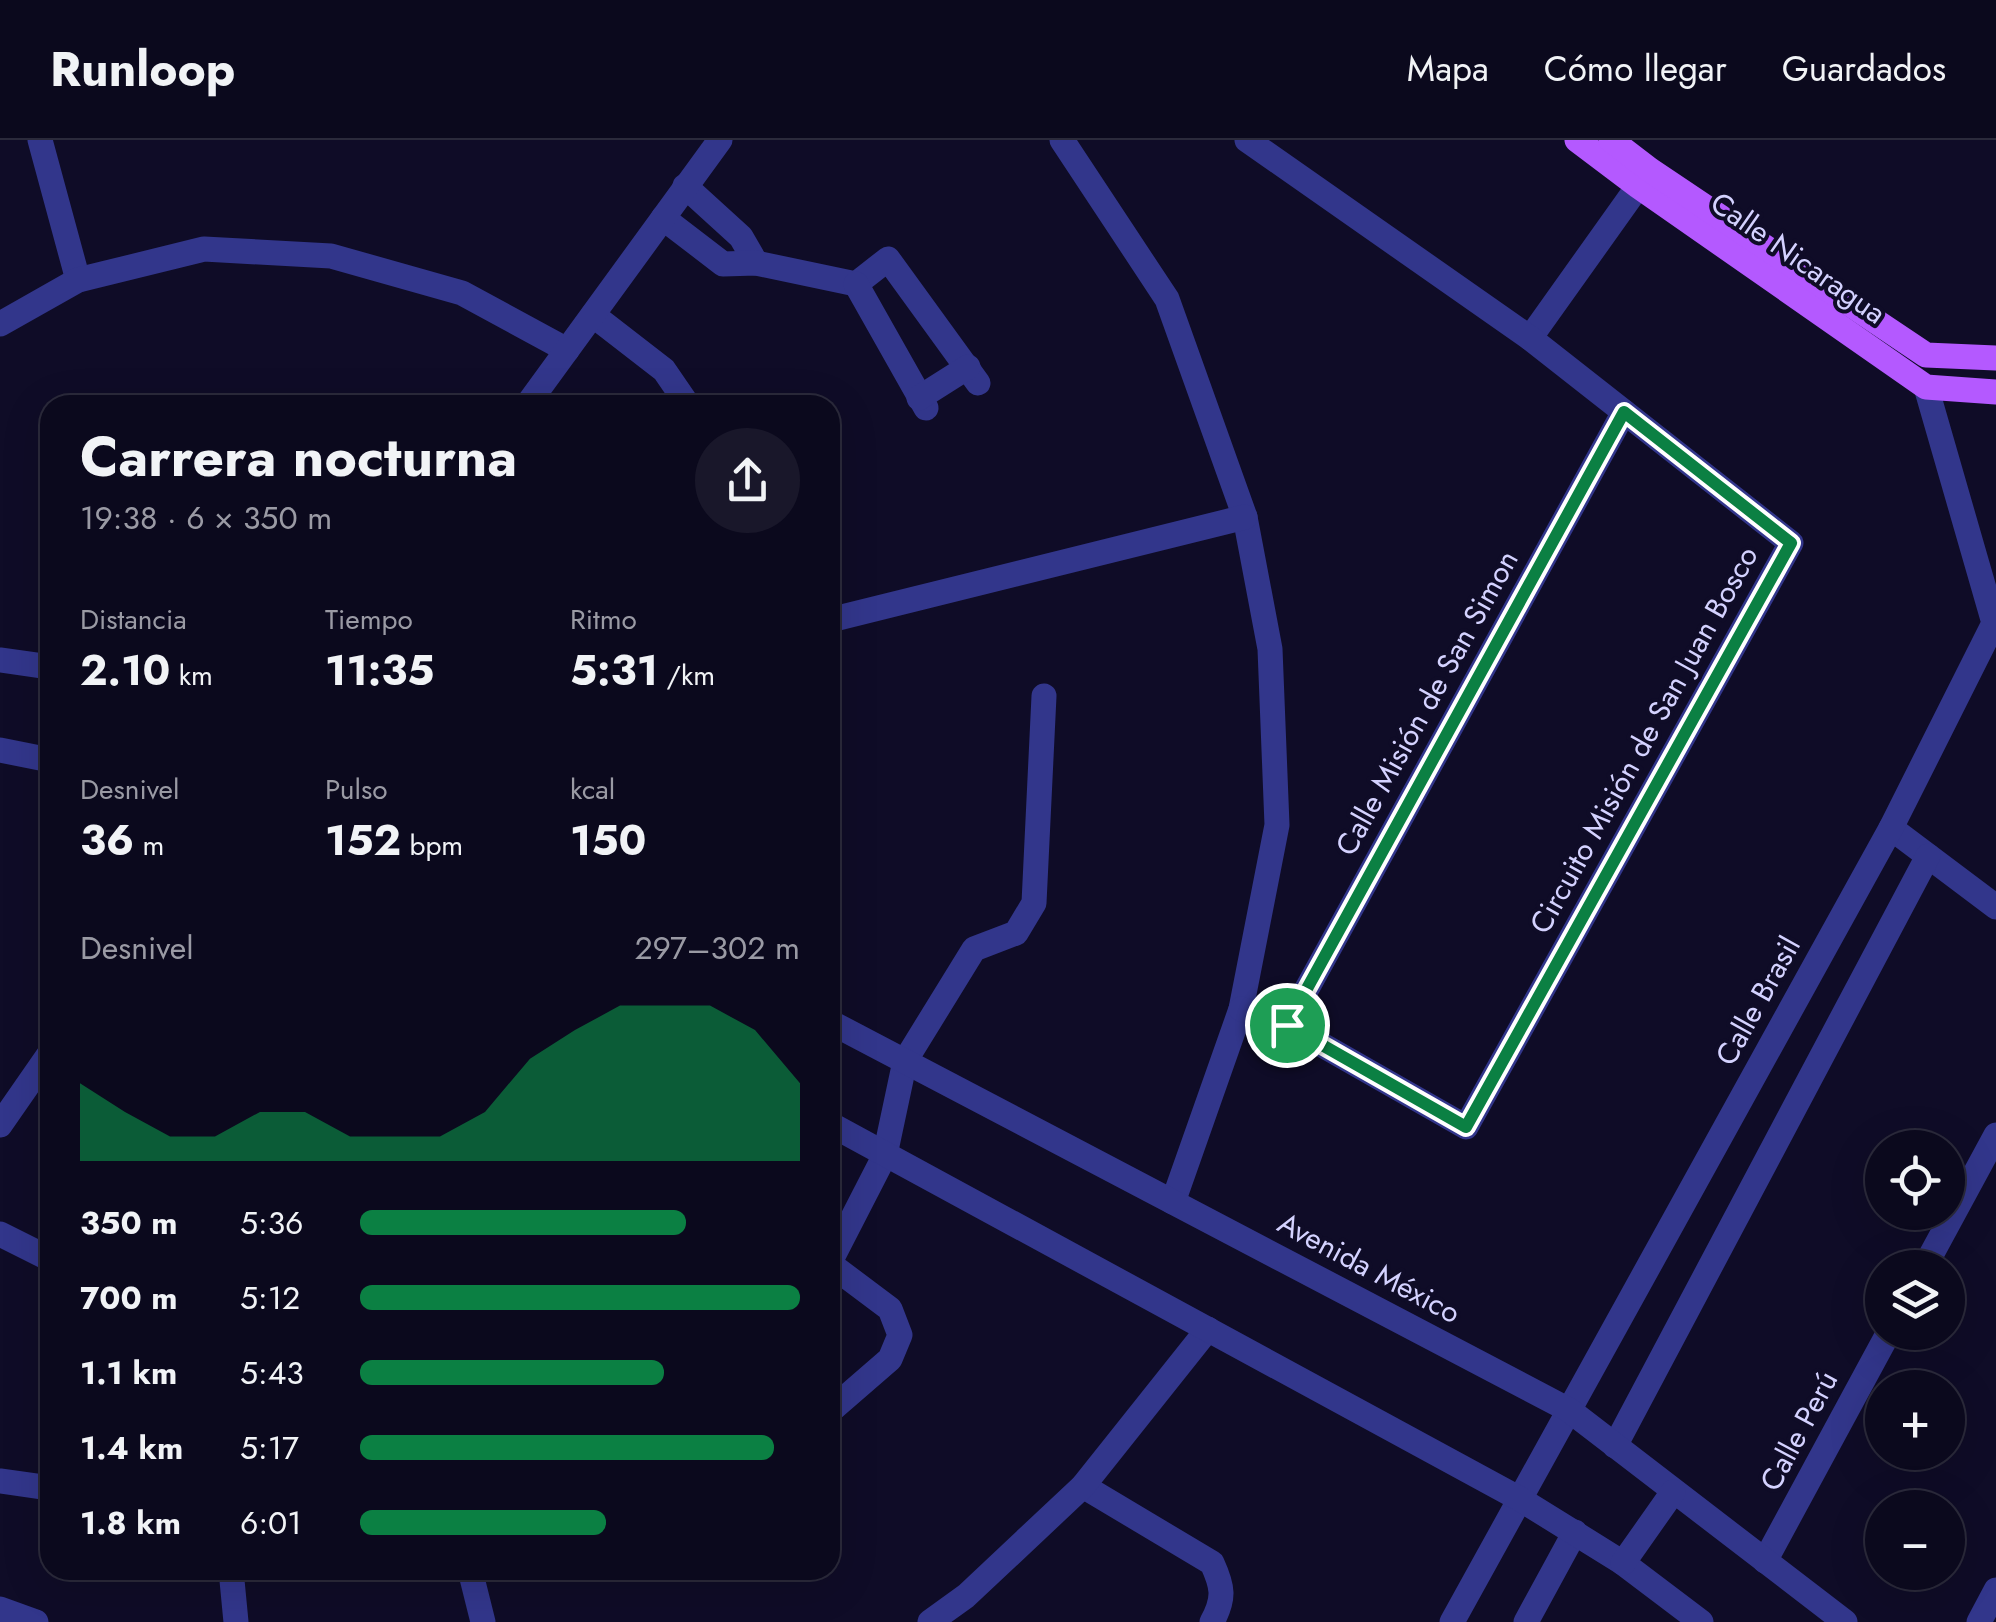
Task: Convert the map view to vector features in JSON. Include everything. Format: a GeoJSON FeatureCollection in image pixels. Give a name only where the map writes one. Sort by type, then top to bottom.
{"type":"FeatureCollection","features":[{"type":"Feature","properties":{"kind":"main road","name":"Calle Nicaragua"},"geometry":{"type":"LineString","coordinates":[[1577,140],[1926,355]]}},
{"type":"Feature","properties":{"kind":"main road","name":"Calle Nicaragua"},"geometry":{"type":"LineString","coordinates":[[1611,140],[1644,178],[1926,388]]}},
{"type":"Feature","properties":{"kind":"main road"},"geometry":{"type":"LineString","coordinates":[[1996,358],[1926,355],[1926,388],[1996,392]]}},
{"type":"Feature","properties":{"kind":"street"},"geometry":{"type":"LineString","coordinates":[[40,140],[78,280]]}},
{"type":"Feature","properties":{"kind":"street"},"geometry":{"type":"LineString","coordinates":[[534,395],[720,140]]}},
{"type":"Feature","properties":{"kind":"street"},"geometry":{"type":"LineString","coordinates":[[1062,140],[1167,299],[1245,517],[1270,650],[1277,825],[1241,1008],[1173,1202]]}},
{"type":"Feature","properties":{"kind":"street","name":"Circuito Misión de San Juan Bosco"},"geometry":{"type":"LineString","coordinates":[[1241,1008],[1287,1025],[1466,1127],[1791,543],[1530,338],[1247,140]]}},
{"type":"Feature","properties":{"kind":"street"},"geometry":{"type":"LineString","coordinates":[[1530,338],[1644,178]]}},
{"type":"Feature","properties":{"kind":"street"},"geometry":{"type":"LineString","coordinates":[[685,186],[741,237],[756,264]]}},
{"type":"Feature","properties":{"kind":"street"},"geometry":{"type":"LineString","coordinates":[[663,218],[723,264],[756,264],[856,284],[888,259],[973,375],[922,403],[856,284]]}},
{"type":"Feature","properties":{"kind":"street"},"geometry":{"type":"LineString","coordinates":[[0,324],[78,280],[204,249],[331,256],[462,293],[567,350]]}},
{"type":"Feature","properties":{"kind":"street"},"geometry":{"type":"LineString","coordinates":[[593,316],[664,370],[681,395]]}},
{"type":"Feature","properties":{"kind":"street","name":"Calle Brasil"},"geometry":{"type":"LineString","coordinates":[[1452,1622],[1892,828],[1994,623],[1926,388]]}},
{"type":"Feature","properties":{"kind":"street","name":"Calle Misión de San Simon"},"geometry":{"type":"LineString","coordinates":[[1287,1025],[1624,412]]}},
{"type":"Feature","properties":{"kind":"street"},"geometry":{"type":"LineString","coordinates":[[840,618],[1245,517]]}},
{"type":"Feature","properties":{"kind":"street"},"geometry":{"type":"LineString","coordinates":[[0,660],[40,666]]}},
{"type":"Feature","properties":{"kind":"street"},"geometry":{"type":"LineString","coordinates":[[840,1243],[885,1155],[905,1061],[974,949],[1016,933],[1034,903],[1044,696]]}},
{"type":"Feature","properties":{"kind":"street"},"geometry":{"type":"LineString","coordinates":[[0,750],[40,758]]}},
{"type":"Feature","properties":{"kind":"street"},"geometry":{"type":"LineString","coordinates":[[1892,828],[1996,908]]}},
{"type":"Feature","properties":{"kind":"street"},"geometry":{"type":"LineString","coordinates":[[1615,1446],[1928,856]]}},
{"type":"Feature","properties":{"kind":"street","name":"Avenida México"},"geometry":{"type":"LineString","coordinates":[[840,1027],[1569,1410],[1845,1622]]}},
{"type":"Feature","properties":{"kind":"street"},"geometry":{"type":"LineString","coordinates":[[0,1125],[40,1067]]}},
{"type":"Feature","properties":{"kind":"street"},"geometry":{"type":"LineString","coordinates":[[840,1130],[1520,1499],[1623,1563],[1701,1622]]}},
{"type":"Feature","properties":{"kind":"street"},"geometry":{"type":"LineString","coordinates":[[1934,1250],[1996,1135]]}},
{"type":"Feature","properties":{"kind":"street"},"geometry":{"type":"LineString","coordinates":[[0,1234],[40,1254]]}},
{"type":"Feature","properties":{"kind":"street"},"geometry":{"type":"LineString","coordinates":[[840,1271],[890,1309],[900,1335],[890,1359],[840,1403]]}},
{"type":"Feature","properties":{"kind":"street"},"geometry":{"type":"LineString","coordinates":[[930,1622],[966,1596],[1083,1486],[1208,1329]]}},
{"type":"Feature","properties":{"kind":"street","name":"Calle Perú"},"geometry":{"type":"LineString","coordinates":[[1765,1561],[1879,1350]]}},
{"type":"Feature","properties":{"kind":"street"},"geometry":{"type":"LineString","coordinates":[[0,1481],[40,1487]]}},
{"type":"Feature","properties":{"kind":"street"},"geometry":{"type":"LineString","coordinates":[[1083,1486],[1212,1563],[1222,1585],[1212,1622]]}},
{"type":"Feature","properties":{"kind":"street"},"geometry":{"type":"LineString","coordinates":[[1623,1563],[1673,1492]]}},
{"type":"Feature","properties":{"kind":"street"},"geometry":{"type":"LineString","coordinates":[[1526,1622],[1575,1532]]}},
{"type":"Feature","properties":{"kind":"street"},"geometry":{"type":"LineString","coordinates":[[232,1580],[236,1622]]}},
{"type":"Feature","properties":{"kind":"street"},"geometry":{"type":"LineString","coordinates":[[472,1580],[483,1622]]}},
{"type":"Feature","properties":{"kind":"street"},"geometry":{"type":"LineString","coordinates":[[1979,1622],[1996,1590]]}},
{"type":"Feature","properties":{"kind":"street"},"geometry":{"type":"LineString","coordinates":[[953,1622],[966,1596]]}},
{"type":"Feature","properties":{"kind":"street"},"geometry":{"type":"LineString","coordinates":[[0,1609],[36,1622]]}},
{"type":"Feature","properties":{"kind":"route"},"geometry":{"type":"LineString","coordinates":[[1624,412],[1791,543],[1466,1127],[1287,1025],[1624,412]]}}]}
